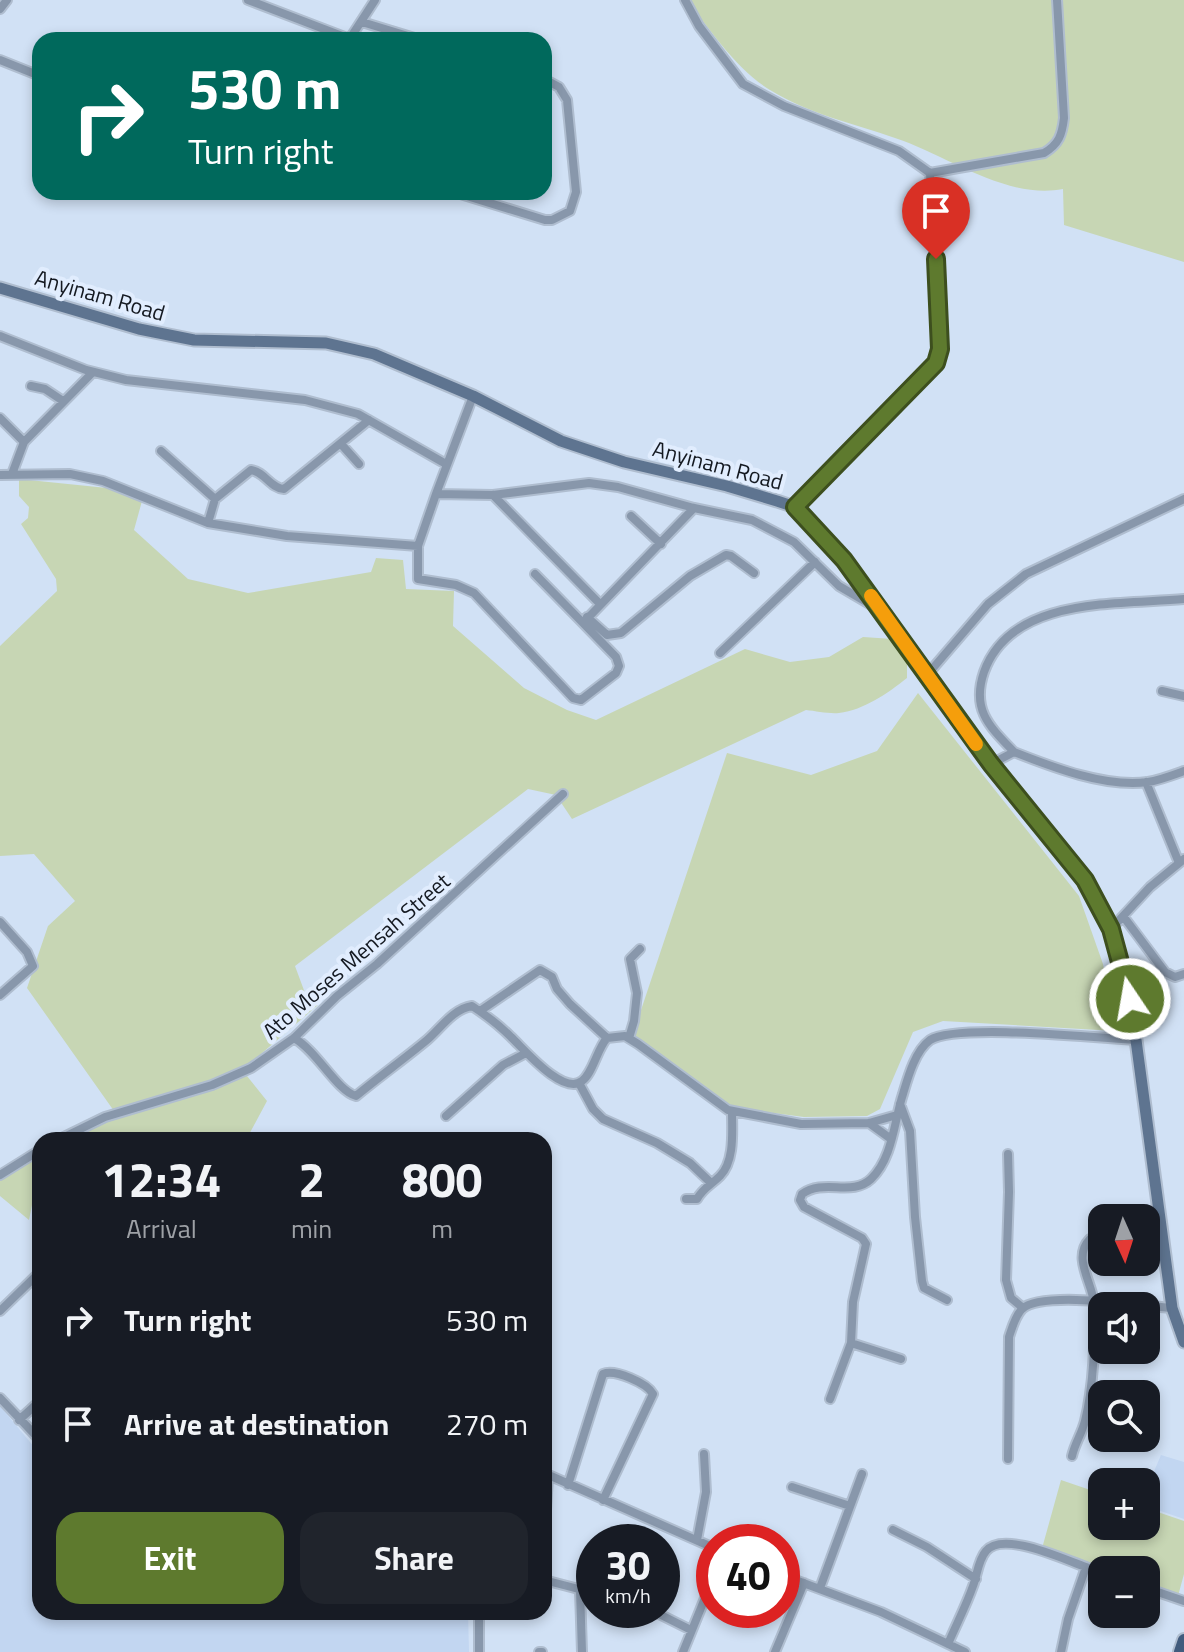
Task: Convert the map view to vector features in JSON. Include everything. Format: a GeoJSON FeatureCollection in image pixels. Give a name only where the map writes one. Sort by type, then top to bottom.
{"type":"FeatureCollection","features":[{"type":"Feature","properties":{"kind":"main road"},"geometry":{"type":"LineString","coordinates":[[1180,1652],[1184,1640]]}},
{"type":"Feature","properties":{"kind":"street"},"geometry":{"type":"LineString","coordinates":[[0,9],[7,0]]}},
{"type":"Feature","properties":{"kind":"street"},"geometry":{"type":"LineString","coordinates":[[248,0],[332,32]]}},
{"type":"Feature","properties":{"kind":"street"},"geometry":{"type":"LineString","coordinates":[[355,32],[375,0]]}},
{"type":"Feature","properties":{"kind":"street"},"geometry":{"type":"LineString","coordinates":[[685,0],[699,26],[743,84],[784,106],[899,151],[930,173],[1044,153],[1056,145],[1062,134],[1064,118],[1057,0]]}},
{"type":"Feature","properties":{"kind":"street"},"geometry":{"type":"LineString","coordinates":[[362,22],[395,32]]}},
{"type":"Feature","properties":{"kind":"street"},"geometry":{"type":"LineString","coordinates":[[0,60],[32,73]]}},
{"type":"Feature","properties":{"kind":"street"},"geometry":{"type":"LineString","coordinates":[[480,200],[545,220],[570,211],[576,192],[567,100],[559,87],[552,83]]}},
{"type":"Feature","properties":{"kind":"street"},"geometry":{"type":"LineString","coordinates":[[795,507],[936,363],[940,349],[930,173]]}},
{"type":"Feature","properties":{"kind":"street","name":"Anyinam Road"},"geometry":{"type":"LineString","coordinates":[[0,288],[139,329],[194,340],[326,343],[362,351],[413,369],[473,396],[561,441],[624,462],[727,486],[795,507],[834,549],[884,613],[991,764],[1085,880],[1111,929],[1125,978],[1136,1040],[1172,1308],[1184,1342]]}},
{"type":"Feature","properties":{"kind":"street"},"geometry":{"type":"LineString","coordinates":[[0,336],[93,372],[147,384],[305,400],[358,414],[446,464]]}},
{"type":"Feature","properties":{"kind":"street"},"geometry":{"type":"LineString","coordinates":[[12,474],[24,442],[93,372]]}},
{"type":"Feature","properties":{"kind":"street"},"geometry":{"type":"LineString","coordinates":[[31,386],[45,389],[63,401]]}},
{"type":"Feature","properties":{"kind":"street"},"geometry":{"type":"LineString","coordinates":[[473,396],[418,546],[418,579],[456,585],[474,593],[578,701],[584,699],[616,673],[619,666],[616,657],[585,620],[535,574]]}},
{"type":"Feature","properties":{"kind":"street"},"geometry":{"type":"LineString","coordinates":[[0,418],[24,442]]}},
{"type":"Feature","properties":{"kind":"street"},"geometry":{"type":"LineString","coordinates":[[208,523],[215,499],[251,470],[258,472],[275,487],[284,489],[369,420]]}},
{"type":"Feature","properties":{"kind":"street"},"geometry":{"type":"LineString","coordinates":[[341,444],[359,464]]}},
{"type":"Feature","properties":{"kind":"street"},"geometry":{"type":"LineString","coordinates":[[161,451],[215,499]]}},
{"type":"Feature","properties":{"kind":"street"},"geometry":{"type":"LineString","coordinates":[[0,475],[70,474],[103,481],[208,523],[287,536],[418,546]]}},
{"type":"Feature","properties":{"kind":"street"},"geometry":{"type":"LineString","coordinates":[[436,494],[493,495],[589,483],[618,487],[752,520],[781,533],[846,591],[884,613]]}},
{"type":"Feature","properties":{"kind":"street"},"geometry":{"type":"LineString","coordinates":[[493,495],[600,604]]}},
{"type":"Feature","properties":{"kind":"street"},"geometry":{"type":"LineString","coordinates":[[927,675],[988,604],[1026,574],[1184,499]]}},
{"type":"Feature","properties":{"kind":"street"},"geometry":{"type":"LineString","coordinates":[[585,620],[694,508]]}},
{"type":"Feature","properties":{"kind":"street"},"geometry":{"type":"LineString","coordinates":[[631,516],[661,544]]}},
{"type":"Feature","properties":{"kind":"street"},"geometry":{"type":"LineString","coordinates":[[585,620],[607,635],[621,633],[690,576],[726,555],[754,573]]}},
{"type":"Feature","properties":{"kind":"street"},"geometry":{"type":"LineString","coordinates":[[720,653],[815,562]]}},
{"type":"Feature","properties":{"kind":"street"},"geometry":{"type":"LineString","coordinates":[[1184,599],[1064,609],[1043,615],[1009,636],[987,666],[979,696],[991,728],[1014,752],[1053,767],[1088,776],[1146,782],[1184,771]]}},
{"type":"Feature","properties":{"kind":"street"},"geometry":{"type":"LineString","coordinates":[[1162,691],[1184,696]]}},
{"type":"Feature","properties":{"kind":"street"},"geometry":{"type":"LineString","coordinates":[[991,764],[1014,752]]}},
{"type":"Feature","properties":{"kind":"street"},"geometry":{"type":"LineString","coordinates":[[1111,929],[1150,887],[1181,861],[1146,782]]}},
{"type":"Feature","properties":{"kind":"street","name":"Ato Moses Mensah Street"},"geometry":{"type":"LineString","coordinates":[[74,1132],[105,1117],[212,1085],[251,1068],[294,1038],[563,794]]}},
{"type":"Feature","properties":{"kind":"street"},"geometry":{"type":"LineString","coordinates":[[1123,916],[1165,972],[1175,977],[1184,974]]}},
{"type":"Feature","properties":{"kind":"street"},"geometry":{"type":"LineString","coordinates":[[0,922],[27,952],[33,966],[0,995]]}},
{"type":"Feature","properties":{"kind":"street"},"geometry":{"type":"LineString","coordinates":[[629,1038],[637,993],[630,959],[640,949]]}},
{"type":"Feature","properties":{"kind":"street"},"geometry":{"type":"LineString","coordinates":[[480,1011],[540,970],[552,977],[557,989],[570,1004],[607,1038]]}},
{"type":"Feature","properties":{"kind":"street"},"geometry":{"type":"LineString","coordinates":[[294,1038],[306,1045],[346,1091],[356,1096],[463,1008],[472,1006],[510,1036],[543,1069],[569,1083],[579,1083],[587,1075],[598,1049],[607,1038],[618,1036],[629,1038],[720,1107],[732,1112],[801,1124],[869,1123],[897,1115]]}},
{"type":"Feature","properties":{"kind":"street"},"geometry":{"type":"LineString","coordinates":[[830,1399],[851,1343],[851,1310],[866,1251],[865,1243],[807,1209],[801,1197],[821,1185],[855,1187],[865,1183],[878,1171],[891,1139],[907,1080],[922,1049],[931,1040],[943,1036],[989,1032],[1136,1040]]}},
{"type":"Feature","properties":{"kind":"street"},"geometry":{"type":"LineString","coordinates":[[446,1116],[503,1065],[526,1053]]}},
{"type":"Feature","properties":{"kind":"street"},"geometry":{"type":"LineString","coordinates":[[579,1083],[593,1109],[603,1119],[657,1143],[690,1163],[711,1183]]}},
{"type":"Feature","properties":{"kind":"street"},"geometry":{"type":"LineString","coordinates":[[900,1104],[910,1131],[922,1281],[924,1288],[947,1300]]}},
{"type":"Feature","properties":{"kind":"street"},"geometry":{"type":"LineString","coordinates":[[686,1199],[697,1199],[702,1190],[722,1174],[727,1164],[732,1112]]}},
{"type":"Feature","properties":{"kind":"street"},"geometry":{"type":"LineString","coordinates":[[869,1123],[891,1139]]}},
{"type":"Feature","properties":{"kind":"street"},"geometry":{"type":"LineString","coordinates":[[1008,1154],[1006,1280],[1011,1298],[1023,1308]]}},
{"type":"Feature","properties":{"kind":"street"},"geometry":{"type":"LineString","coordinates":[[0,1175],[32,1155]]}},
{"type":"Feature","properties":{"kind":"street"},"geometry":{"type":"LineString","coordinates":[[1088,1242],[1083,1249],[1083,1266],[1091,1292]]}},
{"type":"Feature","properties":{"kind":"street"},"geometry":{"type":"LineString","coordinates":[[1160,1249],[1165,1251]]}},
{"type":"Feature","properties":{"kind":"street"},"geometry":{"type":"LineString","coordinates":[[0,1311],[32,1280]]}},
{"type":"Feature","properties":{"kind":"street"},"geometry":{"type":"LineString","coordinates":[[1008,1459],[1009,1337],[1014,1321],[1023,1308],[1052,1299],[1088,1301]]}},
{"type":"Feature","properties":{"kind":"street"},"geometry":{"type":"LineString","coordinates":[[1160,1307],[1172,1308]]}},
{"type":"Feature","properties":{"kind":"street"},"geometry":{"type":"LineString","coordinates":[[851,1343],[901,1359]]}},
{"type":"Feature","properties":{"kind":"street"},"geometry":{"type":"LineString","coordinates":[[1072,1456],[1088,1407],[1090,1364]]}},
{"type":"Feature","properties":{"kind":"street"},"geometry":{"type":"LineString","coordinates":[[568,1485],[603,1374],[611,1371],[649,1388],[653,1393],[603,1500]]}},
{"type":"Feature","properties":{"kind":"street"},"geometry":{"type":"LineString","coordinates":[[0,1398],[32,1432]]}},
{"type":"Feature","properties":{"kind":"street"},"geometry":{"type":"LineString","coordinates":[[19,1420],[32,1408]]}},
{"type":"Feature","properties":{"kind":"street"},"geometry":{"type":"LineString","coordinates":[[700,1524],[706,1492],[704,1454]]}},
{"type":"Feature","properties":{"kind":"street"},"geometry":{"type":"LineString","coordinates":[[820,1588],[862,1474]]}},
{"type":"Feature","properties":{"kind":"street"},"geometry":{"type":"LineString","coordinates":[[552,1477],[696,1540]]}},
{"type":"Feature","properties":{"kind":"street"},"geometry":{"type":"LineString","coordinates":[[792,1487],[850,1506]]}},
{"type":"Feature","properties":{"kind":"street"},"geometry":{"type":"LineString","coordinates":[[893,1530],[927,1547],[976,1579]]}},
{"type":"Feature","properties":{"kind":"street"},"geometry":{"type":"LineString","coordinates":[[948,1644],[984,1553],[999,1543],[1028,1547],[1086,1567],[1068,1619],[1061,1652]]}},
{"type":"Feature","properties":{"kind":"street"},"geometry":{"type":"LineString","coordinates":[[552,1582],[576,1589]]}},
{"type":"Feature","properties":{"kind":"street"},"geometry":{"type":"LineString","coordinates":[[800,1582],[881,1612],[965,1652]]}},
{"type":"Feature","properties":{"kind":"street"},"geometry":{"type":"LineString","coordinates":[[775,1652],[804,1583]]}},
{"type":"Feature","properties":{"kind":"street"},"geometry":{"type":"LineString","coordinates":[[1160,1593],[1184,1601]]}},
{"type":"Feature","properties":{"kind":"street"},"geometry":{"type":"LineString","coordinates":[[683,1652],[696,1618]]}},
{"type":"Feature","properties":{"kind":"street"},"geometry":{"type":"LineString","coordinates":[[479,1620],[479,1652]]}},
{"type":"Feature","properties":{"kind":"street"},"geometry":{"type":"LineString","coordinates":[[680,1624],[691,1630]]}},
{"type":"Feature","properties":{"kind":"street"},"geometry":{"type":"LineString","coordinates":[[581,1628],[582,1652]]}},
{"type":"Feature","properties":{"kind":"shaded area"},"geometry":{"type":"Polygon","coordinates":[[[0,1406],[32,1444],[32,1620],[468,1620],[469,1652],[0,1652],[0,1406]]]}},
{"type":"Feature","properties":{"kind":"shaded area"},"geometry":{"type":"Polygon","coordinates":[[[1161,1455],[1184,1462],[1184,1519],[1160,1511],[1160,1468],[1155,1468],[1161,1455]]]}},
{"type":"Feature","properties":{"kind":"green space"},"geometry":{"type":"Polygon","coordinates":[[[687,0],[1184,0],[1184,262],[1064,225],[1063,189],[1042,191],[999,182],[895,138],[815,112],[785,98],[758,82],[735,61],[687,0]]]}},
{"type":"Feature","properties":{"kind":"green space"},"geometry":{"type":"Polygon","coordinates":[[[19,479],[107,488],[142,501],[134,530],[188,579],[248,593],[371,572],[376,558],[403,560],[406,589],[454,591],[453,626],[524,688],[567,710],[596,720],[745,649],[790,662],[829,657],[863,637],[893,639],[907,660],[907,678],[884,695],[858,708],[835,713],[806,710],[572,819],[556,795],[528,789],[295,966],[305,993],[318,1005],[247,1066],[114,1111],[27,988],[48,926],[75,901],[34,854],[0,856],[0,646],[57,591],[56,579],[21,524],[28,518],[29,507],[19,496],[19,479]]]}},
{"type":"Feature","properties":{"kind":"green space"},"geometry":{"type":"Polygon","coordinates":[[[918,693],[1079,896],[1103,964],[1116,1031],[943,1021],[913,1032],[880,1109],[867,1116],[804,1117],[726,1107],[633,1034],[727,753],[811,775],[877,751],[918,693]]]}},
{"type":"Feature","properties":{"kind":"green space"},"geometry":{"type":"Polygon","coordinates":[[[247,1076],[267,1101],[250,1132],[85,1132],[104,1122],[247,1076]]]}},
{"type":"Feature","properties":{"kind":"green space"},"geometry":{"type":"Polygon","coordinates":[[[32,1161],[29,1220],[0,1196],[0,1178],[32,1161]]]}},
{"type":"Feature","properties":{"kind":"green space"},"geometry":{"type":"Polygon","coordinates":[[[1061,1480],[1088,1489],[1088,1540],[1160,1540],[1160,1513],[1184,1521],[1184,1574],[1178,1596],[1160,1590],[1160,1556],[1088,1556],[1088,1566],[1041,1552],[1061,1480]]]}},
{"type":"Feature","properties":{"kind":"slow traffic"},"geometry":{"type":"LineString","coordinates":[[871,596],[976,744]]}},
{"type":"Feature","properties":{"kind":"route"},"geometry":{"type":"LineString","coordinates":[[936,259],[940,349],[936,363],[795,507],[844,560],[991,764],[1085,880],[1111,929],[1130,999]]}}]}
